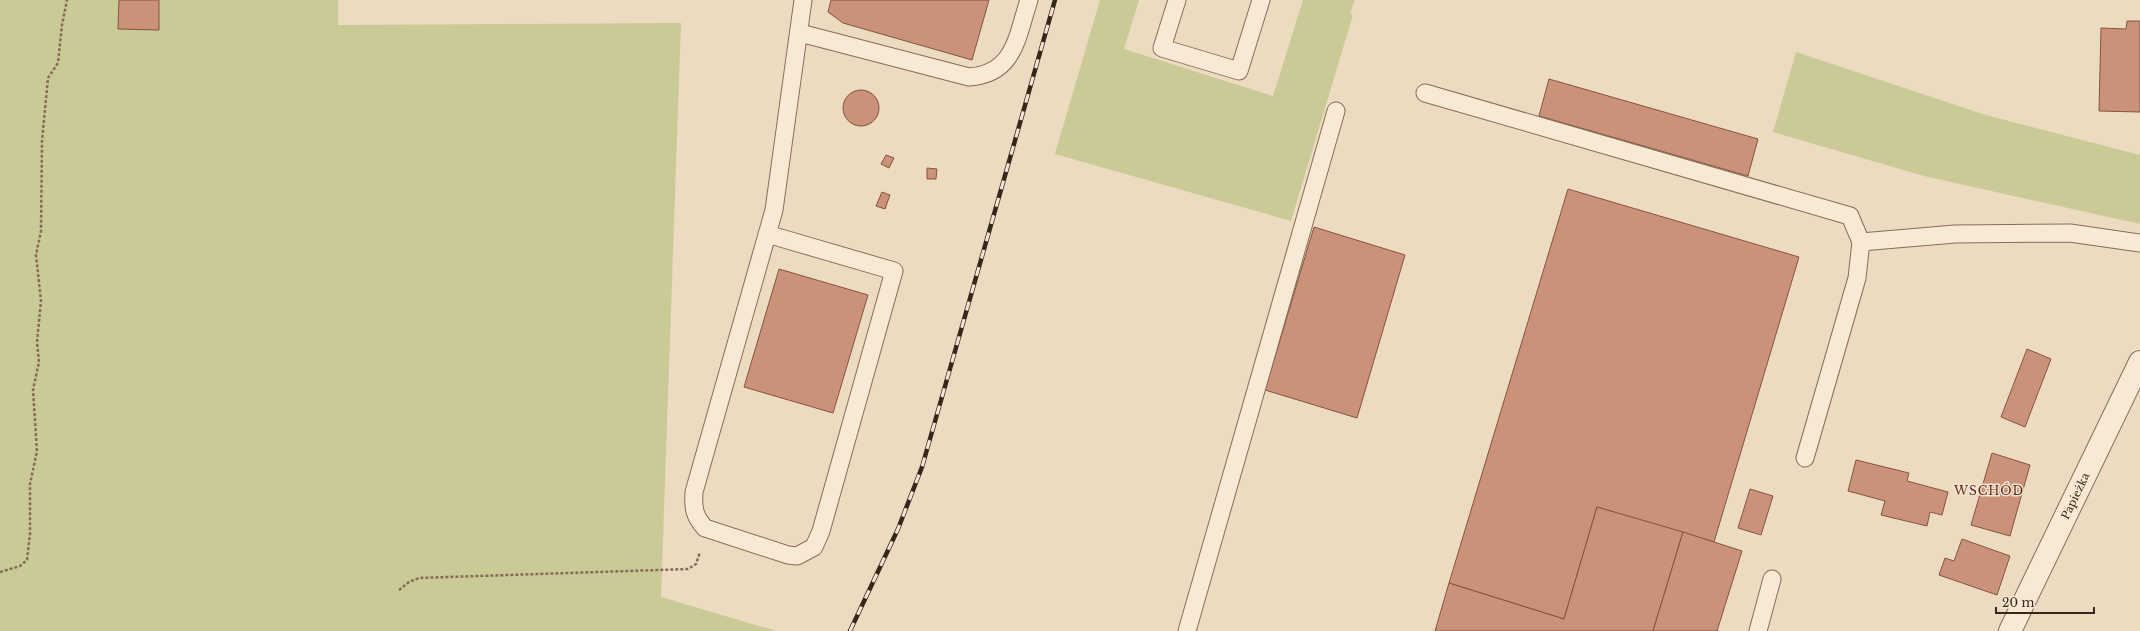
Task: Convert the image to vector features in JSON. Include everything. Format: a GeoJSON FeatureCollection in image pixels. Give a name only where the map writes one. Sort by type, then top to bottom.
{"type":"FeatureCollection","features":[{"type":"Feature","properties":{"kind":"street","name":"Papieżka"},"geometry":{"type":"LineString","coordinates":[[2010,631],[2140,362]]}},
{"type":"Feature","properties":{"kind":"lane"},"geometry":{"type":"LineString","coordinates":[[767,234],[894,271],[821,531],[814,547],[797,556],[788,555],[705,528],[696,519],[693,509],[694,492],[767,234],[774,210],[800,33],[803,0]]}},
{"type":"Feature","properties":{"kind":"lane"},"geometry":{"type":"LineString","coordinates":[[800,33],[969,77],[983,76],[1001,67],[1011,55],[1029,0]]}},
{"type":"Feature","properties":{"kind":"lane"},"geometry":{"type":"LineString","coordinates":[[1177,0],[1162,48],[1240,71],[1261,0]]}},
{"type":"Feature","properties":{"kind":"lane"},"geometry":{"type":"LineString","coordinates":[[1425,93],[1850,216],[1861,242],[1857,278],[1804,458]]}},
{"type":"Feature","properties":{"kind":"lane"},"geometry":{"type":"LineString","coordinates":[[1187,631],[1336,111]]}},
{"type":"Feature","properties":{"kind":"lane"},"geometry":{"type":"LineString","coordinates":[[1861,242],[1955,234],[2070,233],[2140,243]]}},
{"type":"Feature","properties":{"kind":"lane"},"geometry":{"type":"LineString","coordinates":[[1758,631],[1772,580]]}},
{"type":"Feature","properties":{"kind":"path"},"geometry":{"type":"LineString","coordinates":[[0,572],[20,566],[27,560],[30,534],[30,484],[37,451],[33,390],[39,362],[37,342],[41,301],[36,255],[41,231],[42,141],[48,78],[58,63],[62,25],[67,0]]}},
{"type":"Feature","properties":{"kind":"path"},"geometry":{"type":"LineString","coordinates":[[399,590],[409,582],[419,578],[688,570],[696,564],[705,528]]}},
{"type":"Feature","properties":{"kind":"green space"},"geometry":{"type":"Polygon","coordinates":[[[0,0],[338,0],[338,25],[681,23],[661,597],[776,631],[0,631],[0,0]]]}},
{"type":"Feature","properties":{"kind":"green space"},"geometry":{"type":"Polygon","coordinates":[[[1100,0],[1139,0],[1124,49],[1273,96],[1303,0],[1355,0],[1350,14],[1353,15],[1291,221],[1055,154],[1100,0]]]}},
{"type":"Feature","properties":{"kind":"green space"},"geometry":{"type":"Polygon","coordinates":[[[1796,52],[1986,115],[2140,155],[2140,224],[1924,176],[1773,132],[1796,52]]]}},
{"type":"Feature","properties":{"kind":"building"},"geometry":{"type":"Polygon","coordinates":[[[119,0],[159,0],[159,30],[118,29],[119,0]]]}},
{"type":"Feature","properties":{"kind":"building"},"geometry":{"type":"Polygon","coordinates":[[[831,0],[989,0],[972,60],[843,23],[828,12],[831,0]]]}},
{"type":"Feature","properties":{"kind":"building"},"geometry":{"type":"Polygon","coordinates":[[[2127,21],[2140,21],[2140,112],[2099,111],[2101,28],[2126,29],[2127,21]]]}},
{"type":"Feature","properties":{"kind":"building"},"geometry":{"type":"Polygon","coordinates":[[[1549,79],[1758,139],[1748,176],[1539,116],[1549,79]]]}},
{"type":"Feature","properties":{"kind":"building"},"geometry":{"type":"Polygon","coordinates":[[[861,90],[874,95],[879,108],[874,121],[861,126],[848,121],[843,108],[848,95],[861,90]]]}},
{"type":"Feature","properties":{"kind":"building"},"geometry":{"type":"Polygon","coordinates":[[[886,155],[894,158],[889,168],[881,164],[886,155]]]}},
{"type":"Feature","properties":{"kind":"building"},"geometry":{"type":"Polygon","coordinates":[[[927,168],[937,169],[936,179],[927,179],[927,168]]]}},
{"type":"Feature","properties":{"kind":"building"},"geometry":{"type":"Polygon","coordinates":[[[1568,189],[1799,257],[1714,542],[1597,507],[1564,619],[1449,583],[1568,189]]]}},
{"type":"Feature","properties":{"kind":"building"},"geometry":{"type":"Polygon","coordinates":[[[882,192],[890,195],[885,209],[876,206],[882,192]]]}},
{"type":"Feature","properties":{"kind":"building"},"geometry":{"type":"Polygon","coordinates":[[[1314,227],[1405,255],[1357,418],[1265,390],[1314,227]]]}},
{"type":"Feature","properties":{"kind":"building"},"geometry":{"type":"Polygon","coordinates":[[[779,269],[868,295],[833,413],[744,387],[779,269]]]}},
{"type":"Feature","properties":{"kind":"building"},"geometry":{"type":"Polygon","coordinates":[[[2027,349],[2051,359],[2025,427],[2001,417],[2027,349]]]}},
{"type":"Feature","properties":{"kind":"building"},"geometry":{"type":"Polygon","coordinates":[[[1992,453],[2030,465],[2010,536],[1971,525],[1992,453]]]}},
{"type":"Feature","properties":{"kind":"building"},"geometry":{"type":"Polygon","coordinates":[[[1856,460],[1909,473],[1907,481],[1948,492],[1942,515],[1930,512],[1927,526],[1881,515],[1885,501],[1848,491],[1856,460]]]}},
{"type":"Feature","properties":{"kind":"building"},"geometry":{"type":"Polygon","coordinates":[[[1750,489],[1773,496],[1761,535],[1738,528],[1750,489]]]}},
{"type":"Feature","properties":{"kind":"building"},"geometry":{"type":"Polygon","coordinates":[[[1597,507],[1683,532],[1653,631],[1435,631],[1449,583],[1564,619],[1597,507]]]}},
{"type":"Feature","properties":{"kind":"building"},"geometry":{"type":"Polygon","coordinates":[[[1683,532],[1742,551],[1717,631],[1653,631],[1683,532]]]}},
{"type":"Feature","properties":{"kind":"building"},"geometry":{"type":"Polygon","coordinates":[[[1962,539],[2010,556],[1997,595],[1939,575],[1945,558],[1954,561],[1962,539]]]}},
{"type":"Feature","properties":{"kind":"railway"},"geometry":{"type":"LineString","coordinates":[[850,631],[898,529],[922,467],[1055,0]]}},
{"type":"Feature","properties":{"kind":"district","name":"WSCHÓD"},"geometry":{"type":"Point","coordinates":[1989,490]}}]}
